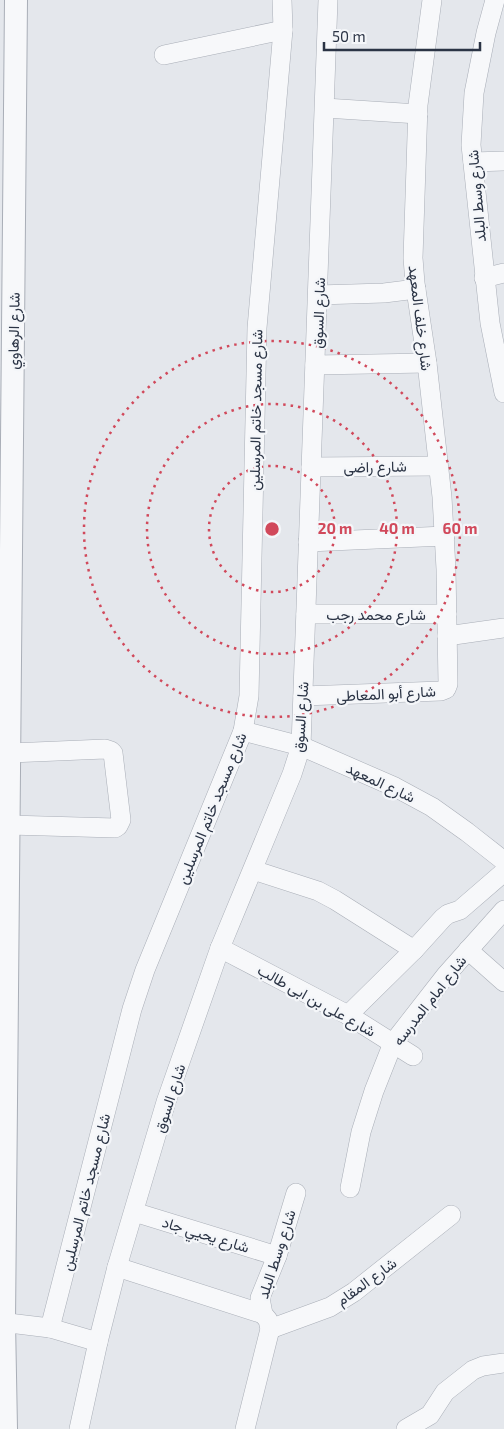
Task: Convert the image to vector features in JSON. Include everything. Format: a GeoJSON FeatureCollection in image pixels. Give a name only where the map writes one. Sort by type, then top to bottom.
{"type":"FeatureCollection","features":[{"type":"Feature","properties":{"kind":"street","name":"شارع الرهاوي"},"geometry":{"type":"LineString","coordinates":[[6,1429],[2,1322],[4,1019],[10,753],[16,0]]}},
{"type":"Feature","properties":{"kind":"street","name":"شارع مسجد خاتم المرسلين"},"geometry":{"type":"LineString","coordinates":[[50,1328],[132,1009],[145,970],[243,731],[249,696],[257,328],[283,30],[282,0]]}},
{"type":"Feature","properties":{"kind":"street","name":"شارع السوق"},"geometry":{"type":"LineString","coordinates":[[79,1429],[117,1267],[166,1102],[220,948],[292,774],[301,746],[328,0]]}},
{"type":"Feature","properties":{"kind":"street","name":"شارع خلف المعهد"},"geometry":{"type":"LineString","coordinates":[[432,0],[418,114],[413,258],[445,536],[447,636]]}},
{"type":"Feature","properties":{"kind":"street","name":"شارع وسط البلد"},"geometry":{"type":"LineString","coordinates":[[495,0],[486,33],[474,94],[471,145],[484,278],[497,322],[504,392]]}},
{"type":"Feature","properties":{"kind":"street"},"geometry":{"type":"LineString","coordinates":[[164,56],[283,30]]}},
{"type":"Feature","properties":{"kind":"street"},"geometry":{"type":"LineString","coordinates":[[325,108],[418,114]]}},
{"type":"Feature","properties":{"kind":"street"},"geometry":{"type":"LineString","coordinates":[[472,162],[504,160]]}},
{"type":"Feature","properties":{"kind":"street"},"geometry":{"type":"LineString","coordinates":[[484,278],[504,273]]}},
{"type":"Feature","properties":{"kind":"street"},"geometry":{"type":"LineString","coordinates":[[318,295],[416,289]]}},
{"type":"Feature","properties":{"kind":"street"},"geometry":{"type":"LineString","coordinates":[[316,365],[426,363]]}},
{"type":"Feature","properties":{"kind":"street","name":"شارع راضى"},"geometry":{"type":"LineString","coordinates":[[311,467],[438,466]]}},
{"type":"Feature","properties":{"kind":"street"},"geometry":{"type":"LineString","coordinates":[[308,542],[445,536]]}},
{"type":"Feature","properties":{"kind":"street","name":"شارع محمد رجب"},"geometry":{"type":"LineString","coordinates":[[306,614],[447,614]]}},
{"type":"Feature","properties":{"kind":"street"},"geometry":{"type":"LineString","coordinates":[[447,636],[504,628]]}},
{"type":"Feature","properties":{"kind":"street","name":"شارع أبو المعاطى"},"geometry":{"type":"LineString","coordinates":[[302,696],[441,691],[448,684],[447,636]]}},
{"type":"Feature","properties":{"kind":"street","name":"شارع المعهد"},"geometry":{"type":"LineString","coordinates":[[243,731],[301,746],[395,786],[432,806],[504,861]]}},
{"type":"Feature","properties":{"kind":"street"},"geometry":{"type":"LineString","coordinates":[[9,825],[115,828],[121,820],[111,751],[106,749],[10,753]]}},
{"type":"Feature","properties":{"kind":"street"},"geometry":{"type":"LineString","coordinates":[[253,870],[318,891],[414,950]]}},
{"type":"Feature","properties":{"kind":"street"},"geometry":{"type":"LineString","coordinates":[[348,1016],[443,918],[460,910],[504,872]]}},
{"type":"Feature","properties":{"kind":"street","name":"شارع امام المدرسه"},"geometry":{"type":"LineString","coordinates":[[350,1188],[361,1132],[374,1091],[393,1043],[446,975],[504,910]]}},
{"type":"Feature","properties":{"kind":"street","name":"شارع على بن ابى طالب"},"geometry":{"type":"LineString","coordinates":[[220,948],[348,1016],[413,1056]]}},
{"type":"Feature","properties":{"kind":"street"},"geometry":{"type":"LineString","coordinates":[[468,950],[504,982]]}},
{"type":"Feature","properties":{"kind":"street","name":"شارع وسط البلد"},"geometry":{"type":"LineString","coordinates":[[245,1429],[266,1322],[260,1298],[277,1256],[296,1193]]}},
{"type":"Feature","properties":{"kind":"street","name":"شارع يحيي جاد"},"geometry":{"type":"LineString","coordinates":[[134,1212],[277,1256]]}},
{"type":"Feature","properties":{"kind":"street","name":"شارع المقام"},"geometry":{"type":"LineString","coordinates":[[266,1322],[330,1307],[354,1292],[451,1215]]}},
{"type":"Feature","properties":{"kind":"street"},"geometry":{"type":"LineString","coordinates":[[117,1267],[266,1322]]}},
{"type":"Feature","properties":{"kind":"street"},"geometry":{"type":"LineString","coordinates":[[2,1322],[50,1328],[98,1342]]}},
{"type":"Feature","properties":{"kind":"street"},"geometry":{"type":"LineString","coordinates":[[406,1429],[430,1415],[445,1392],[473,1370],[483,1366],[504,1363]]}}]}
